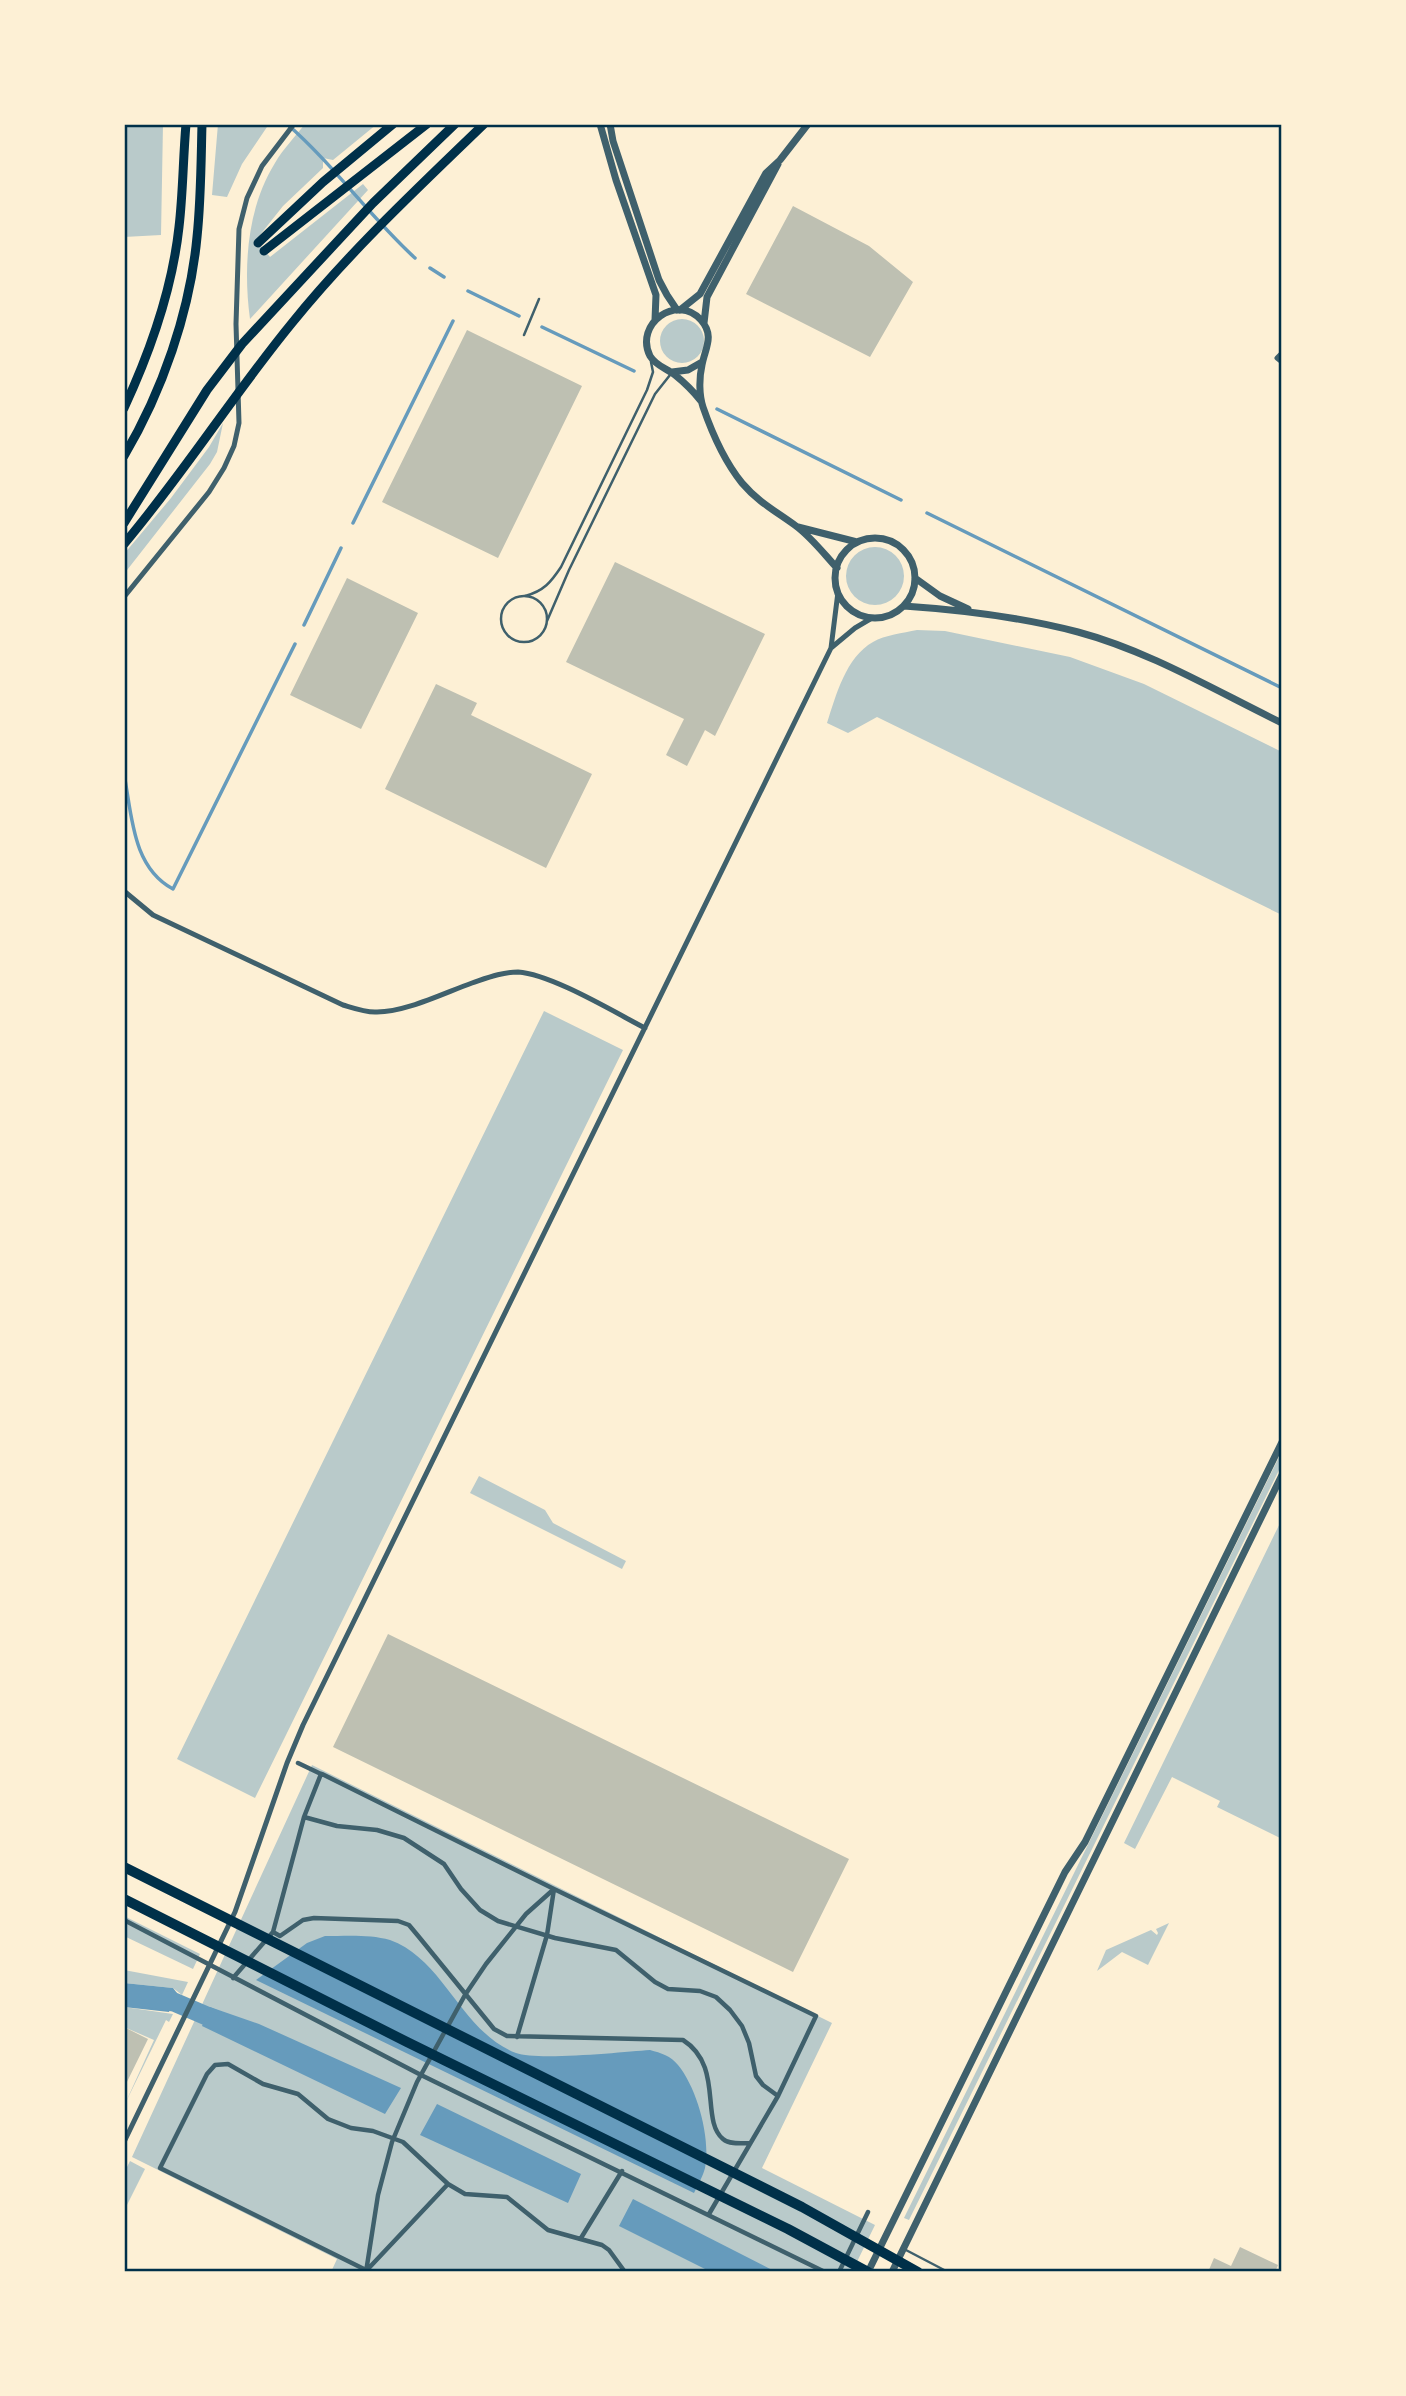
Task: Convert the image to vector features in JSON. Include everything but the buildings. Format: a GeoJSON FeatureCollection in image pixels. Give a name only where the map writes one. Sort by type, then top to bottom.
{"type":"FeatureCollection","features":[{"type":"Feature","properties":{"kind":"highway"},"geometry":{"type":"LineString","coordinates":[[124,1867],[802,2207],[918,2272]]}},
{"type":"Feature","properties":{"kind":"highway"},"geometry":{"type":"LineString","coordinates":[[124,1899],[798,2234],[868,2272]]}},
{"type":"Feature","properties":{"kind":"main road"},"geometry":{"type":"LineString","coordinates":[[124,408],[154,339],[168,289],[179,229],[184,124]]}},
{"type":"Feature","properties":{"kind":"main road"},"geometry":{"type":"LineString","coordinates":[[124,456],[163,371],[189,285],[197,240],[202,124]]}},
{"type":"Feature","properties":{"kind":"main road"},"geometry":{"type":"LineString","coordinates":[[393,124],[323,182],[261,247],[427,124]]}},
{"type":"Feature","properties":{"kind":"main road"},"geometry":{"type":"LineString","coordinates":[[124,523],[207,390],[242,344],[373,203],[456,124]]}},
{"type":"Feature","properties":{"kind":"main road"},"geometry":{"type":"LineString","coordinates":[[124,544],[169,489],[234,398],[315,295],[388,217],[484,124]]}},
{"type":"Feature","properties":{"kind":"main road"},"geometry":{"type":"LineString","coordinates":[[124,511],[156,470]]}},
{"type":"Feature","properties":{"kind":"street"},"geometry":{"type":"LineString","coordinates":[[124,597],[209,492],[224,468],[236,436],[239,400],[236,324],[239,229],[243,211],[262,166],[294,124]]}},
{"type":"Feature","properties":{"kind":"street"},"geometry":{"type":"LineString","coordinates":[[600,124],[616,180],[656,295],[655,320]]}},
{"type":"Feature","properties":{"kind":"street"},"geometry":{"type":"LineString","coordinates":[[610,124],[613,141],[659,280],[679,310]]}},
{"type":"Feature","properties":{"kind":"street"},"geometry":{"type":"LineString","coordinates":[[679,310],[700,293],[766,173],[780,160],[808,124]]}},
{"type":"Feature","properties":{"kind":"street"},"geometry":{"type":"LineString","coordinates":[[701,401],[702,361],[709,343],[704,323],[707,297],[780,160]]}},
{"type":"Feature","properties":{"kind":"street"},"geometry":{"type":"LineString","coordinates":[[704,323],[694,314],[679,310],[665,312],[655,320],[648,333],[650,355],[692,390],[701,401],[723,452],[742,483],[768,509],[797,527],[837,568]]}},
{"type":"Feature","properties":{"kind":"street"},"geometry":{"type":"LineString","coordinates":[[672,373],[688,370],[702,361]]}},
{"type":"Feature","properties":{"kind":"street"},"geometry":{"type":"LineString","coordinates":[[797,527],[858,542]]}},
{"type":"Feature","properties":{"kind":"street"},"geometry":{"type":"LineString","coordinates":[[124,2142],[235,1912],[303,1725],[831,648],[838,592],[837,568],[846,551],[858,542],[877,538],[897,545],[911,561],[915,578],[912,593],[904,606],[890,615],[872,618],[831,648]]}},
{"type":"Feature","properties":{"kind":"street"},"geometry":{"type":"LineString","coordinates":[[915,578],[940,596],[972,611]]}},
{"type":"Feature","properties":{"kind":"street"},"geometry":{"type":"LineString","coordinates":[[838,592],[849,608],[872,618]]}},
{"type":"Feature","properties":{"kind":"street"},"geometry":{"type":"LineString","coordinates":[[904,606],[972,611],[1080,632],[1147,657],[1282,723]]}},
{"type":"Feature","properties":{"kind":"street"},"geometry":{"type":"LineString","coordinates":[[124,891],[153,915],[343,1005],[373,1012],[399,1009],[500,974],[519,972],[554,982],[645,1028]]}},
{"type":"Feature","properties":{"kind":"street"},"geometry":{"type":"LineString","coordinates":[[868,2272],[1065,1872],[1085,1842],[1168,1677],[1282,1442]]}},
{"type":"Feature","properties":{"kind":"street"},"geometry":{"type":"LineString","coordinates":[[892,2272],[1282,1475]]}},
{"type":"Feature","properties":{"kind":"street"},"geometry":{"type":"LineString","coordinates":[[298,1763],[816,2016],[778,2095],[709,2214]]}},
{"type":"Feature","properties":{"kind":"street"},"geometry":{"type":"LineString","coordinates":[[233,1978],[273,1932],[304,1817],[321,1774]]}},
{"type":"Feature","properties":{"kind":"street"},"geometry":{"type":"LineString","coordinates":[[304,1817],[337,1826],[377,1830],[404,1838],[444,1864],[480,1910],[516,1927],[616,1950],[661,1986],[700,1991],[716,1997],[742,2026],[749,2043],[756,2076],[763,2085],[778,2095]]}},
{"type":"Feature","properties":{"kind":"street"},"geometry":{"type":"LineString","coordinates":[[368,2271],[372,2226],[394,2138],[421,2075],[465,1995],[486,1964],[526,1914],[554,1889]]}},
{"type":"Feature","properties":{"kind":"street"},"geometry":{"type":"LineString","coordinates":[[517,2037],[547,1936],[554,1889]]}},
{"type":"Feature","properties":{"kind":"street"},"geometry":{"type":"LineString","coordinates":[[273,1932],[280,1936],[303,1920],[314,1918],[398,1922],[408,1926],[419,1937],[494,2029],[507,2036],[683,2040],[695,2048],[704,2061],[715,2127],[722,2139],[732,2143],[750,2143]]}},
{"type":"Feature","properties":{"kind":"street"},"geometry":{"type":"LineString","coordinates":[[124,1920],[421,2075],[825,2272]]}},
{"type":"Feature","properties":{"kind":"street"},"geometry":{"type":"LineString","coordinates":[[368,2271],[160,2168],[207,2074],[215,2065],[229,2064],[264,2084],[298,2095],[328,2119],[351,2128],[394,2138],[413,2149],[448,2184],[465,2194],[507,2197],[548,2230],[603,2245],[625,2272]]}},
{"type":"Feature","properties":{"kind":"street"},"geometry":{"type":"LineString","coordinates":[[581,2238],[622,2171]]}},
{"type":"Feature","properties":{"kind":"street"},"geometry":{"type":"LineString","coordinates":[[368,2271],[448,2184]]}},
{"type":"Feature","properties":{"kind":"street"},"geometry":{"type":"LineString","coordinates":[[838,2272],[868,2212]]}},
{"type":"Feature","properties":{"kind":"lane"},"geometry":{"type":"LineString","coordinates":[[524,335],[539,299]]}},
{"type":"Feature","properties":{"kind":"lane"},"geometry":{"type":"LineString","coordinates":[[650,355],[653,372],[647,390],[561,567],[540,593],[511,600],[506,605],[501,618],[505,632],[516,640],[530,641],[541,634],[569,570],[655,394],[672,373]]}},
{"type":"Feature","properties":{"kind":"lane"},"geometry":{"type":"LineString","coordinates":[[526,596],[539,602],[547,621]]}},
{"type":"Feature","properties":{"kind":"lane"},"geometry":{"type":"LineString","coordinates":[[903,2248],[948,2272]]}},
{"type":"Feature","properties":{"kind":"shaded area"},"geometry":{"type":"Polygon","coordinates":[[[124,124],[163,124],[161,235],[124,237],[124,124]]]}},
{"type":"Feature","properties":{"kind":"shaded area"},"geometry":{"type":"Polygon","coordinates":[[[218,124],[269,124],[242,164],[227,197],[212,195],[218,124]]]}},
{"type":"Feature","properties":{"kind":"shaded area"},"geometry":{"type":"Polygon","coordinates":[[[305,124],[377,124],[333,160],[323,158],[323,168],[283,206],[256,240],[270,257],[363,184],[368,190],[250,319],[247,259],[258,199],[278,158],[305,124]]]}},
{"type":"Feature","properties":{"kind":"shaded area"},"geometry":{"type":"Polygon","coordinates":[[[682,319],[697,326],[704,341],[697,356],[682,363],[667,356],[660,341],[667,326],[682,319]]]}},
{"type":"Feature","properties":{"kind":"shaded area"},"geometry":{"type":"Polygon","coordinates":[[[223,423],[217,452],[210,464],[124,574],[124,554],[171,498],[209,447],[223,423]]]}},
{"type":"Feature","properties":{"kind":"shaded area"},"geometry":{"type":"Polygon","coordinates":[[[869,547],[881,547],[896,555],[904,570],[904,582],[896,597],[881,605],[869,605],[854,597],[846,582],[846,570],[854,555],[869,547]]]}},
{"type":"Feature","properties":{"kind":"shaded area"},"geometry":{"type":"Polygon","coordinates":[[[917,630],[945,631],[1070,657],[1144,684],[1282,752],[1282,915],[877,717],[848,733],[827,723],[843,678],[856,657],[873,642],[894,634],[917,630]]]}},
{"type":"Feature","properties":{"kind":"shaded area"},"geometry":{"type":"Polygon","coordinates":[[[544,1011],[623,1050],[255,1798],[177,1759],[544,1011]]]}},
{"type":"Feature","properties":{"kind":"shaded area"},"geometry":{"type":"Polygon","coordinates":[[[1282,1451],[1282,1464],[909,2220],[904,2218],[1282,1451]]]}},
{"type":"Feature","properties":{"kind":"shaded area"},"geometry":{"type":"Polygon","coordinates":[[[479,1476],[545,1510],[553,1523],[626,1561],[622,1569],[470,1493],[479,1476]]]}},
{"type":"Feature","properties":{"kind":"shaded area"},"geometry":{"type":"Polygon","coordinates":[[[1282,1519],[1282,1839],[1217,1807],[1220,1801],[1172,1777],[1135,1849],[1124,1843],[1282,1519]]]}},
{"type":"Feature","properties":{"kind":"shaded area"},"geometry":{"type":"Polygon","coordinates":[[[312,1765],[832,2023],[762,2168],[875,2225],[852,2272],[331,2272],[337,2259],[132,2157],[312,1765]]]}},
{"type":"Feature","properties":{"kind":"shaded area"},"geometry":{"type":"Polygon","coordinates":[[[124,1916],[200,1954],[193,1969],[124,1936],[124,1916]]]}},
{"type":"Feature","properties":{"kind":"shaded area"},"geometry":{"type":"Polygon","coordinates":[[[1169,1923],[1148,1965],[1122,1952],[1097,1971],[1106,1950],[1151,1930],[1157,1935],[1156,1929],[1169,1923]]]}},
{"type":"Feature","properties":{"kind":"shaded area"},"geometry":{"type":"Polygon","coordinates":[[[124,1970],[188,1982],[182,1995],[173,1988],[124,1983],[124,1970]]]}},
{"type":"Feature","properties":{"kind":"shaded area"},"geometry":{"type":"Polygon","coordinates":[[[124,2007],[173,2014],[169,2022],[166,2020],[124,2106],[154,2040],[124,2027],[124,2007]]]}},
{"type":"Feature","properties":{"kind":"shaded area"},"geometry":{"type":"Polygon","coordinates":[[[130,2161],[145,2169],[124,2211],[124,2173],[130,2161]]]}},
{"type":"Feature","properties":{"kind":"water"},"geometry":{"type":"Polygon","coordinates":[[[325,1936],[382,1938],[409,1950],[425,1963],[480,2029],[497,2043],[516,2053],[560,2056],[650,2050],[672,2059],[691,2087],[704,2128],[705,2168],[694,2193],[256,1980],[307,1943],[325,1936]]]}},
{"type":"Feature","properties":{"kind":"water"},"geometry":{"type":"Polygon","coordinates":[[[124,1983],[173,1988],[177,1993],[169,2012],[124,2007],[124,1983]]]}},
{"type":"Feature","properties":{"kind":"water"},"geometry":{"type":"Polygon","coordinates":[[[210,2007],[259,2024],[401,2088],[385,2114],[202,2026],[210,2007]]]}},
{"type":"Feature","properties":{"kind":"water"},"geometry":{"type":"Polygon","coordinates":[[[437,2104],[581,2174],[568,2203],[420,2135],[437,2104]]]}},
{"type":"Feature","properties":{"kind":"water"},"geometry":{"type":"Polygon","coordinates":[[[633,2199],[776,2272],[711,2272],[619,2226],[633,2199]]]}},
{"type":"Feature","properties":{"kind":"waterway"},"geometry":{"type":"LineString","coordinates":[[287,124],[415,258]]}},
{"type":"Feature","properties":{"kind":"waterway"},"geometry":{"type":"LineString","coordinates":[[430,268],[444,277]]}},
{"type":"Feature","properties":{"kind":"waterway"},"geometry":{"type":"LineString","coordinates":[[468,291],[519,316]]}},
{"type":"Feature","properties":{"kind":"waterway"},"geometry":{"type":"LineString","coordinates":[[353,523],[453,321]]}},
{"type":"Feature","properties":{"kind":"waterway"},"geometry":{"type":"LineString","coordinates":[[542,327],[634,371]]}},
{"type":"Feature","properties":{"kind":"waterway"},"geometry":{"type":"LineString","coordinates":[[717,409],[901,500]]}},
{"type":"Feature","properties":{"kind":"waterway"},"geometry":{"type":"LineString","coordinates":[[927,513],[1282,688]]}},
{"type":"Feature","properties":{"kind":"waterway"},"geometry":{"type":"LineString","coordinates":[[304,625],[341,548]]}},
{"type":"Feature","properties":{"kind":"waterway"},"geometry":{"type":"LineString","coordinates":[[124,774],[132,823],[142,854],[149,868],[173,889],[295,644]]}},
{"type":"Feature","properties":{"kind":"waterway"},"geometry":{"type":"LineString","coordinates":[[124,1994],[174,2002],[230,2026]]}}]}
